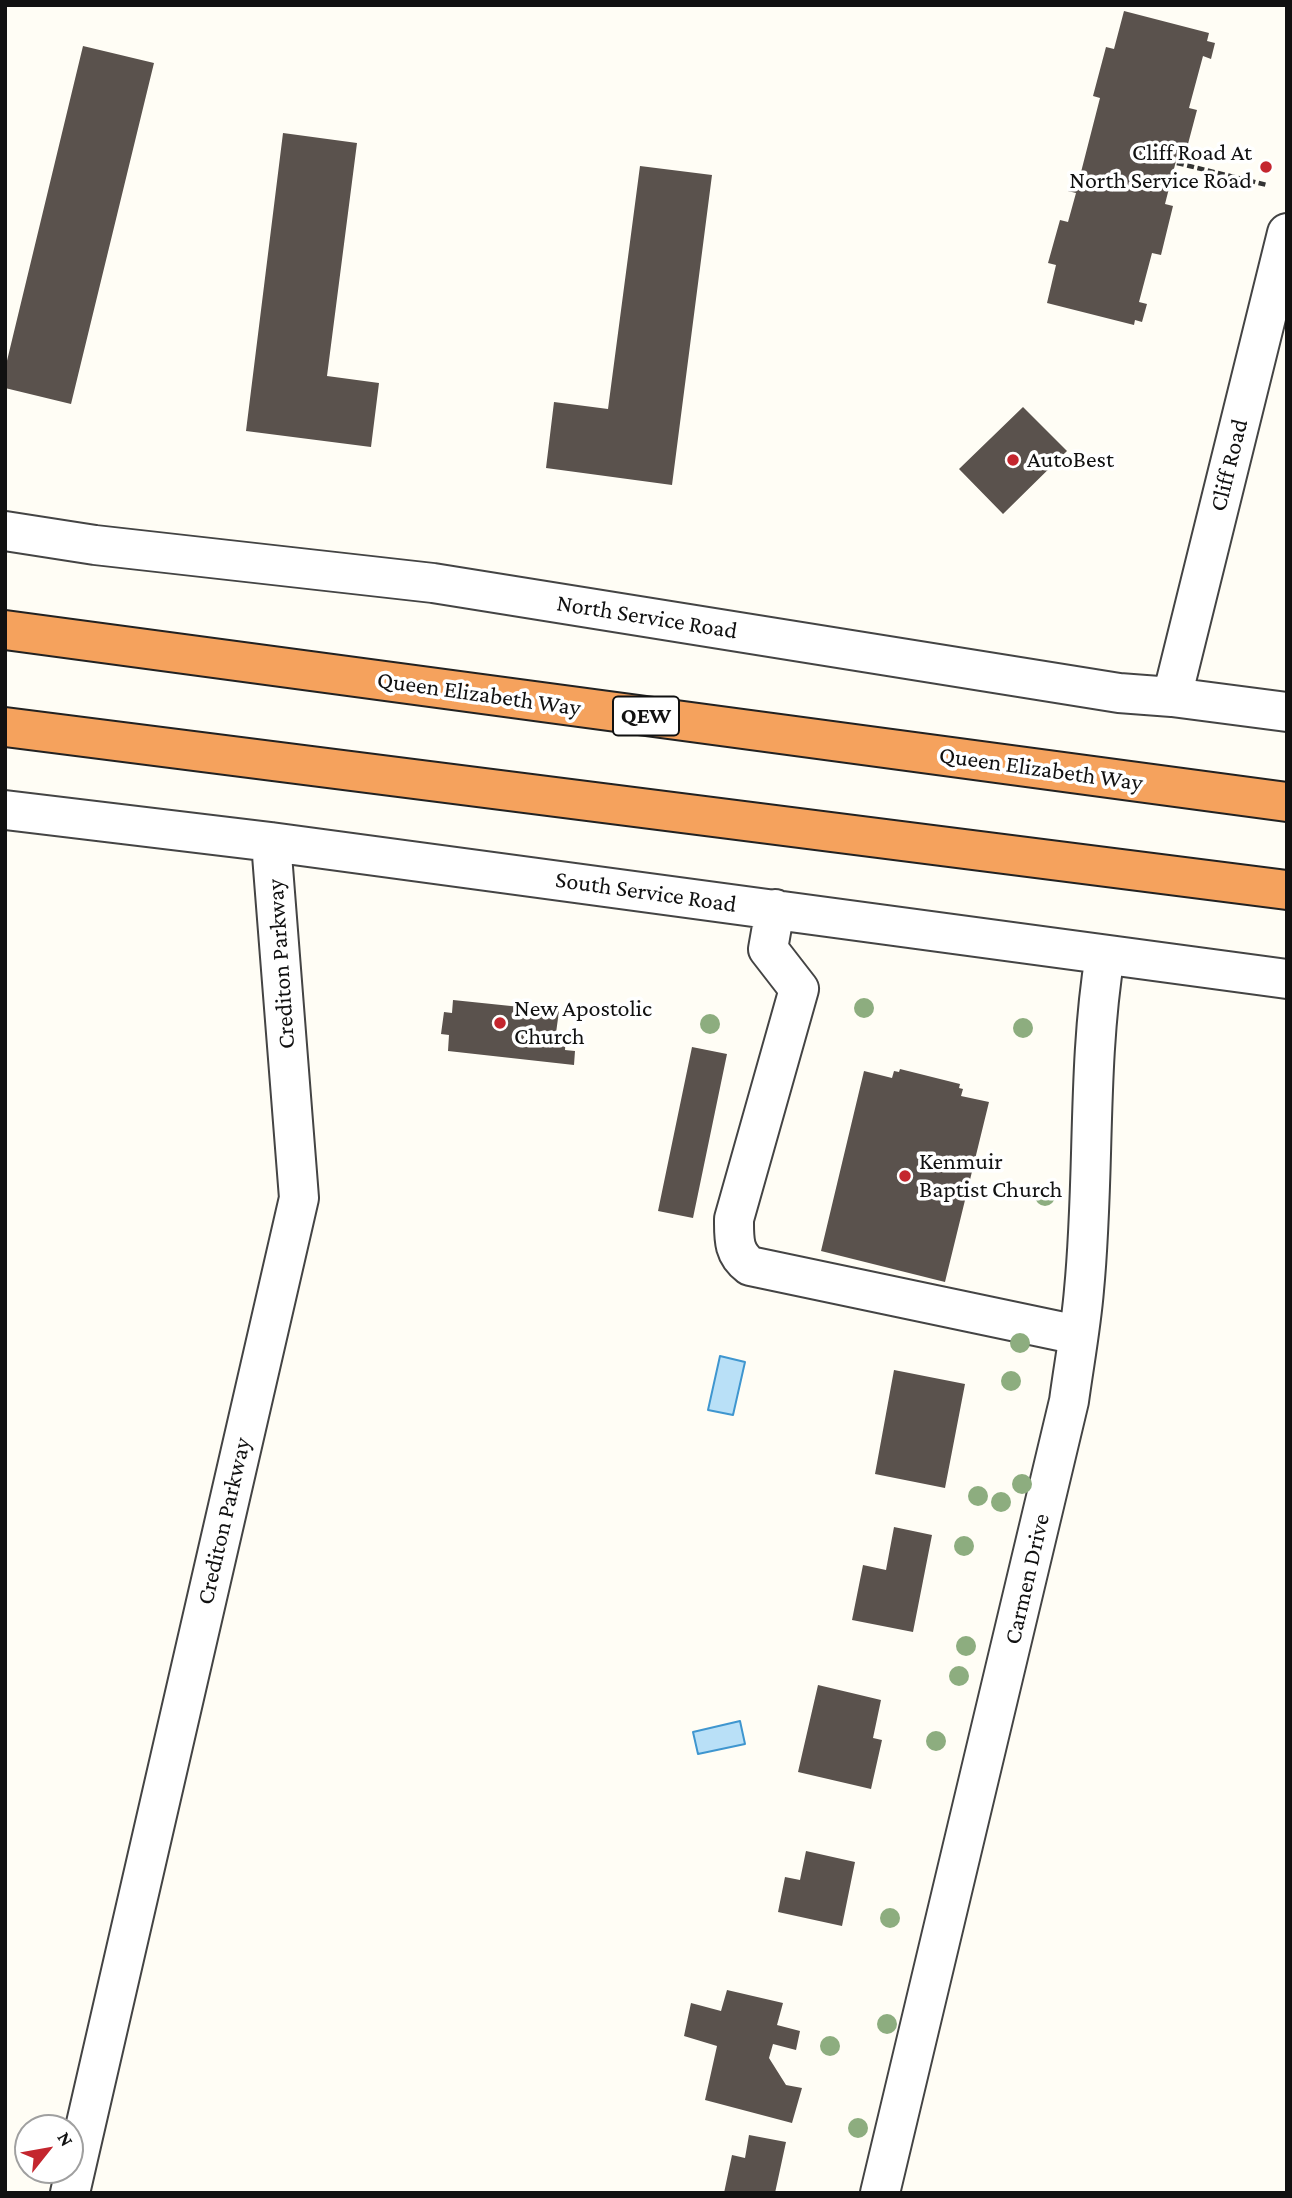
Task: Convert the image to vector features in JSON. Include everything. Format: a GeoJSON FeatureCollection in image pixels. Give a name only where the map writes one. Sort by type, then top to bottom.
{"type":"FeatureCollection","features":[{"type":"Feature","properties":{"kind":"highway","name":"Queen Elizabeth Way"},"geometry":{"type":"LineString","coordinates":[[5,630],[1287,802]]}},
{"type":"Feature","properties":{"kind":"highway"},"geometry":{"type":"LineString","coordinates":[[5,727],[1287,890]]}},
{"type":"Feature","properties":{"kind":"street","name":"Cliff Road"},"geometry":{"type":"LineString","coordinates":[[1172,697],[1287,233]]}},
{"type":"Feature","properties":{"kind":"street","name":"North Service Road"},"geometry":{"type":"LineString","coordinates":[[5,531],[95,545],[433,583],[1105,691],[1287,712]]}},
{"type":"Feature","properties":{"kind":"street","name":"South Service Road"},"geometry":{"type":"LineString","coordinates":[[5,810],[271,842],[1287,979]]}},
{"type":"Feature","properties":{"kind":"street","name":"Crediton Parkway"},"geometry":{"type":"LineString","coordinates":[[70,2193],[299,1198],[271,842]]}},
{"type":"Feature","properties":{"kind":"street"},"geometry":{"type":"LineString","coordinates":[[775,909],[768,949],[799,989],[734,1219],[734,1242],[739,1258],[750,1266],[1078,1335]]}},
{"type":"Feature","properties":{"kind":"street","name":"Carmen Drive"},"geometry":{"type":"LineString","coordinates":[[880,2193],[1069,1401],[1084,1289],[1098,993],[1105,955]]}},
{"type":"Feature","properties":{"kind":"path"},"geometry":{"type":"LineString","coordinates":[[1177,163],[1267,185]]}},
{"type":"Feature","properties":{"kind":"water"},"geometry":{"type":"Polygon","coordinates":[[[720,1356],[745,1362],[733,1415],[708,1410],[720,1356]]]}},
{"type":"Feature","properties":{"kind":"water"},"geometry":{"type":"Polygon","coordinates":[[[740,1721],[745,1744],[698,1754],[693,1732],[740,1721]]]}},
{"type":"Feature","properties":{"kind":"building"},"geometry":{"type":"Polygon","coordinates":[[[1124,11],[1209,33],[1207,41],[1215,43],[1211,59],[1203,56],[1189,108],[1197,110],[1184,159],[1177,157],[1165,204],[1173,206],[1161,255],[1152,253],[1139,302],[1147,304],[1142,322],[1135,320],[1134,325],[1047,303],[1056,265],[1048,263],[1060,220],[1068,222],[1076,193],[1068,191],[1073,174],[1080,176],[1100,98],[1093,96],[1106,47],[1114,49],[1124,11]]]}},
{"type":"Feature","properties":{"kind":"building"},"geometry":{"type":"Polygon","coordinates":[[[83,46],[154,63],[71,404],[5,388],[5,369],[83,46]]]}},
{"type":"Feature","properties":{"kind":"building"},"geometry":{"type":"Polygon","coordinates":[[[283,133],[357,143],[327,376],[379,383],[371,447],[246,431],[283,133]]]}},
{"type":"Feature","properties":{"kind":"building"},"geometry":{"type":"Polygon","coordinates":[[[640,166],[712,175],[672,485],[546,468],[554,402],[608,409],[640,166]]]}},
{"type":"Feature","properties":{"kind":"building","name":"AutoBest"},"geometry":{"type":"Polygon","coordinates":[[[1023,407],[1067,451],[1003,514],[959,469],[1023,407]]]}},
{"type":"Feature","properties":{"kind":"building","name":"New Apostolic Church"},"geometry":{"type":"Polygon","coordinates":[[[453,1000],[559,1011],[556,1033],[566,1034],[565,1050],[575,1051],[574,1065],[448,1051],[449,1035],[441,1034],[444,1012],[452,1013],[453,1000]]]}},
{"type":"Feature","properties":{"kind":"building"},"geometry":{"type":"Polygon","coordinates":[[[692,1047],[727,1054],[693,1218],[658,1211],[692,1047]]]}},
{"type":"Feature","properties":{"kind":"building","name":"Kenmuir Baptist Church"},"geometry":{"type":"Polygon","coordinates":[[[900,1069],[960,1084],[959,1088],[963,1089],[961,1096],[989,1102],[945,1282],[821,1251],[864,1071],[892,1078],[894,1071],[899,1072],[900,1069]]]}},
{"type":"Feature","properties":{"kind":"building"},"geometry":{"type":"Polygon","coordinates":[[[894,1370],[965,1384],[945,1488],[875,1474],[894,1370]]]}},
{"type":"Feature","properties":{"kind":"building"},"geometry":{"type":"Polygon","coordinates":[[[894,1527],[932,1535],[913,1632],[852,1620],[863,1565],[886,1570],[894,1527]]]}},
{"type":"Feature","properties":{"kind":"building"},"geometry":{"type":"Polygon","coordinates":[[[818,1685],[881,1700],[873,1738],[882,1740],[871,1789],[798,1772],[818,1685]]]}},
{"type":"Feature","properties":{"kind":"building"},"geometry":{"type":"Polygon","coordinates":[[[806,1851],[855,1862],[842,1926],[778,1912],[785,1877],[800,1880],[806,1851]]]}},
{"type":"Feature","properties":{"kind":"building"},"geometry":{"type":"Polygon","coordinates":[[[727,1990],[783,2003],[777,2025],[800,2031],[796,2050],[773,2044],[769,2058],[786,2085],[802,2088],[792,2123],[705,2100],[717,2046],[684,2036],[691,2003],[721,2011],[727,1990]]]}},
{"type":"Feature","properties":{"kind":"building"},"geometry":{"type":"Polygon","coordinates":[[[749,2135],[786,2142],[775,2193],[724,2193],[732,2155],[745,2158],[749,2135]]]}},
{"type":"Feature","properties":{"kind":"place","name":"Cliff Road At North Service Road"},"geometry":{"type":"Point","coordinates":[1266,167]}},
{"type":"Feature","properties":{"kind":"place","name":"AutoBest"},"geometry":{"type":"Point","coordinates":[1013,460]}},
{"type":"Feature","properties":{"kind":"place","name":"New Apostolic Church"},"geometry":{"type":"Point","coordinates":[500,1023]}},
{"type":"Feature","properties":{"kind":"place","name":"Kenmuir Baptist Church"},"geometry":{"type":"Point","coordinates":[905,1176]}}]}
